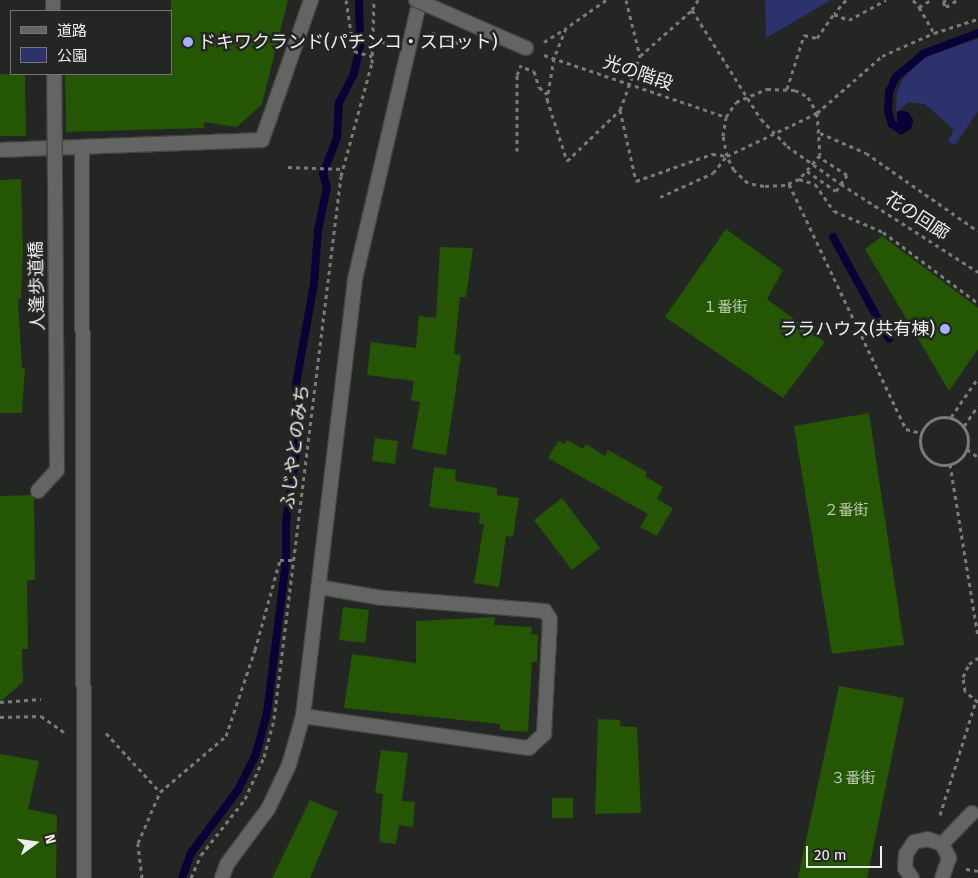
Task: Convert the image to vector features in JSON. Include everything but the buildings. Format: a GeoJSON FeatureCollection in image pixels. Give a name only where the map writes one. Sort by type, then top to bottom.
{"type":"FeatureCollection","features":[{"type":"Feature","properties":{"kind":"street"},"geometry":{"type":"LineString","coordinates":[[0,150],[262,140],[312,0]]}},
{"type":"Feature","properties":{"kind":"street"},"geometry":{"type":"LineString","coordinates":[[416,0],[526,48]]}},
{"type":"Feature","properties":{"kind":"street"},"geometry":{"type":"LineString","coordinates":[[222,878],[227,864],[268,809],[289,765],[303,716],[355,279],[420,0]]}},
{"type":"Feature","properties":{"kind":"street","name":"人逢歩道橋"},"geometry":{"type":"LineString","coordinates":[[38,491],[58,470],[54,75]]}},
{"type":"Feature","properties":{"kind":"street"},"geometry":{"type":"LineString","coordinates":[[82,148],[84,878]]}},
{"type":"Feature","properties":{"kind":"street"},"geometry":{"type":"LineString","coordinates":[[303,716],[529,748],[544,734],[550,619],[545,611],[382,598],[318,587]]}},
{"type":"Feature","properties":{"kind":"street"},"geometry":{"type":"LineString","coordinates":[[942,844],[972,813]]}},
{"type":"Feature","properties":{"kind":"street"},"geometry":{"type":"LineString","coordinates":[[912,878],[905,861],[909,848],[921,840],[935,840],[942,844],[949,865],[942,878]]}},
{"type":"Feature","properties":{"kind":"path"},"geometry":{"type":"LineString","coordinates":[[346,0],[354,51],[372,56]]}},
{"type":"Feature","properties":{"kind":"path","name":"ふじやとのみち"},"geometry":{"type":"LineString","coordinates":[[192,878],[201,855],[245,799],[264,757],[274,719],[342,169],[372,56],[374,0]]}},
{"type":"Feature","properties":{"kind":"path"},"geometry":{"type":"LineString","coordinates":[[538,41],[544,43],[606,0]]}},
{"type":"Feature","properties":{"kind":"path"},"geometry":{"type":"LineString","coordinates":[[626,0],[640,56]]}},
{"type":"Feature","properties":{"kind":"path"},"geometry":{"type":"LineString","coordinates":[[566,28],[553,57],[547,94],[566,161],[620,110],[640,56],[692,10],[698,0]]}},
{"type":"Feature","properties":{"kind":"path"},"geometry":{"type":"LineString","coordinates":[[787,89],[804,35],[817,38],[846,0]]}},
{"type":"Feature","properties":{"kind":"path"},"geometry":{"type":"LineString","coordinates":[[834,14],[849,20],[886,0]]}},
{"type":"Feature","properties":{"kind":"path"},"geometry":{"type":"LineString","coordinates":[[914,0],[934,33]]}},
{"type":"Feature","properties":{"kind":"path"},"geometry":{"type":"LineString","coordinates":[[919,7],[931,0]]}},
{"type":"Feature","properties":{"kind":"path"},"geometry":{"type":"LineString","coordinates":[[946,0],[943,2],[946,7],[958,0]]}},
{"type":"Feature","properties":{"kind":"path","name":"花の回廊"},"geometry":{"type":"LineString","coordinates":[[692,10],[772,134],[842,184],[978,272]]}},
{"type":"Feature","properties":{"kind":"path"},"geometry":{"type":"LineString","coordinates":[[660,197],[713,173],[727,156],[817,113],[882,56],[934,33],[978,19]]}},
{"type":"Feature","properties":{"kind":"path"},"geometry":{"type":"LineString","coordinates":[[517,151],[517,75],[526,48]]}},
{"type":"Feature","properties":{"kind":"path","name":"光の階段"},"geometry":{"type":"LineString","coordinates":[[553,57],[726,118]]}},
{"type":"Feature","properties":{"kind":"path"},"geometry":{"type":"LineString","coordinates":[[523,67],[534,71],[539,88],[547,94]]}},
{"type":"Feature","properties":{"kind":"path"},"geometry":{"type":"LineString","coordinates":[[767,89],[787,89],[808,97],[817,113],[820,133],[819,157],[799,179],[789,184],[764,186],[748,183],[734,170],[727,156],[724,136],[726,118],[736,102],[748,95],[767,89]]}},
{"type":"Feature","properties":{"kind":"path"},"geometry":{"type":"LineString","coordinates":[[620,110],[636,181],[712,154],[727,156]]}},
{"type":"Feature","properties":{"kind":"path"},"geometry":{"type":"LineString","coordinates":[[820,133],[866,153],[978,231]]}},
{"type":"Feature","properties":{"kind":"path"},"geometry":{"type":"LineString","coordinates":[[807,171],[836,191],[842,184],[847,175],[819,157]]}},
{"type":"Feature","properties":{"kind":"path"},"geometry":{"type":"LineString","coordinates":[[288,167],[342,169]]}},
{"type":"Feature","properties":{"kind":"path"},"geometry":{"type":"LineString","coordinates":[[799,179],[815,184],[834,211],[883,232],[978,303]]}},
{"type":"Feature","properties":{"kind":"path"},"geometry":{"type":"LineString","coordinates":[[789,184],[906,429],[921,433]]}},
{"type":"Feature","properties":{"kind":"path"},"geometry":{"type":"LineString","coordinates":[[951,417],[978,378]]}},
{"type":"Feature","properties":{"kind":"path"},"geometry":{"type":"LineString","coordinates":[[964,426],[978,406]]}},
{"type":"Feature","properties":{"kind":"path"},"geometry":{"type":"LineString","coordinates":[[951,417],[964,426],[968,442],[967,449],[957,461],[942,465],[927,458],[920,444],[921,433],[935,418],[951,417]]}},
{"type":"Feature","properties":{"kind":"path"},"geometry":{"type":"LineString","coordinates":[[967,449],[978,457]]}},
{"type":"Feature","properties":{"kind":"path"},"geometry":{"type":"LineString","coordinates":[[950,464],[978,637]]}},
{"type":"Feature","properties":{"kind":"path"},"geometry":{"type":"LineString","coordinates":[[142,878],[138,843],[160,792],[226,736],[255,650],[280,560],[294,560]]}},
{"type":"Feature","properties":{"kind":"path"},"geometry":{"type":"LineString","coordinates":[[937,825],[977,702],[966,691],[963,677],[969,664],[978,658]]}},
{"type":"Feature","properties":{"kind":"path"},"geometry":{"type":"LineString","coordinates":[[0,702],[41,699]]}},
{"type":"Feature","properties":{"kind":"path"},"geometry":{"type":"LineString","coordinates":[[0,717],[41,716],[65,732]]}},
{"type":"Feature","properties":{"kind":"path"},"geometry":{"type":"LineString","coordinates":[[106,734],[160,792]]}},
{"type":"Feature","properties":{"kind":"path"},"geometry":{"type":"LineString","coordinates":[[963,869],[978,871]]}},
{"type":"Feature","properties":{"kind":"green space"},"geometry":{"type":"Polygon","coordinates":[[[765,0],[831,0],[766,38],[765,0]]]}},
{"type":"Feature","properties":{"kind":"green space"},"geometry":{"type":"Polygon","coordinates":[[[978,39],[978,111],[955,145],[948,141],[954,130],[925,104],[909,102],[896,112],[897,92],[904,77],[926,56],[978,39]]]}},
{"type":"Feature","properties":{"kind":"waterway"},"geometry":{"type":"LineString","coordinates":[[182,878],[191,853],[238,790],[256,754],[267,713],[286,561],[286,523],[299,431],[296,384],[314,284],[318,230],[327,187],[323,174],[337,138],[339,103],[354,73],[360,46],[359,0]]}},
{"type":"Feature","properties":{"kind":"waterway"},"geometry":{"type":"LineString","coordinates":[[901,121],[901,115],[906,116],[909,121],[907,127],[901,130],[892,124],[888,111],[889,92],[896,77],[923,54],[978,33]]}},
{"type":"Feature","properties":{"kind":"waterway"},"geometry":{"type":"LineString","coordinates":[[833,237],[889,339]]}},
{"type":"Feature","properties":{"kind":"place","name":"ドキワクランド(パチンコ・スロット)"},"geometry":{"type":"Point","coordinates":[188,42]}},
{"type":"Feature","properties":{"kind":"place","name":"ララハウス(共有棟)"},"geometry":{"type":"Point","coordinates":[945,329]}}]}
